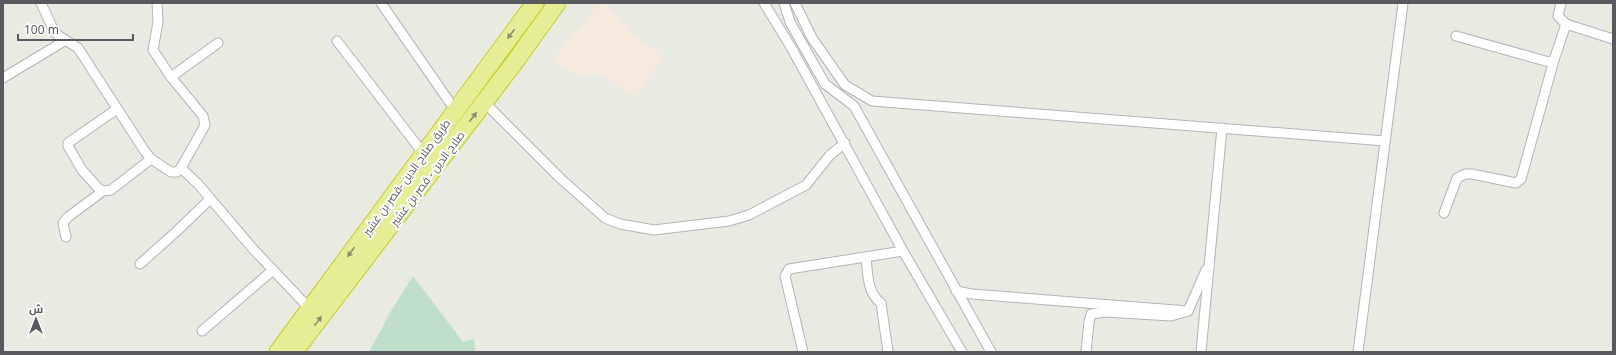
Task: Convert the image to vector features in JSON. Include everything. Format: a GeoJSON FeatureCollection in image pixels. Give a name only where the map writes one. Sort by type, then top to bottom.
{"type":"FeatureCollection","features":[{"type":"Feature","properties":{"kind":"highway","name":"طريق صلاح الدين -قصر بن غشير"},"geometry":{"type":"LineString","coordinates":[[278,352],[423,153],[535,3]]}},
{"type":"Feature","properties":{"kind":"highway","name":"صلاح الدين - قصر بن غشير"},"geometry":{"type":"LineString","coordinates":[[294,352],[484,102],[557,3]]}},
{"type":"Feature","properties":{"kind":"street"},"geometry":{"type":"LineString","coordinates":[[41,3],[54,31],[78,48],[117,109],[151,158],[171,172],[177,172],[181,168],[205,125],[205,120],[204,116],[171,77],[153,50],[158,22],[157,3]]}},
{"type":"Feature","properties":{"kind":"street"},"geometry":{"type":"LineString","coordinates":[[381,3],[455,110]]}},
{"type":"Feature","properties":{"kind":"street"},"geometry":{"type":"LineString","coordinates":[[764,3],[792,49],[903,251],[962,352]]}},
{"type":"Feature","properties":{"kind":"street"},"geometry":{"type":"LineString","coordinates":[[784,3],[790,22],[824,84],[854,106],[991,352]]}},
{"type":"Feature","properties":{"kind":"street"},"geometry":{"type":"LineString","coordinates":[[795,3],[812,38],[845,85],[872,101],[1385,141]]}},
{"type":"Feature","properties":{"kind":"street"},"geometry":{"type":"LineString","coordinates":[[1358,352],[1403,3]]}},
{"type":"Feature","properties":{"kind":"street"},"geometry":{"type":"LineString","coordinates":[[1561,3],[1558,16],[1566,24],[1613,39]]}},
{"type":"Feature","properties":{"kind":"street"},"geometry":{"type":"LineString","coordinates":[[1444,213],[1457,178],[1465,174],[1516,183],[1521,179],[1554,60],[1566,24]]}},
{"type":"Feature","properties":{"kind":"street"},"geometry":{"type":"LineString","coordinates":[[1456,36],[1544,61],[1549,62],[1554,60]]}},
{"type":"Feature","properties":{"kind":"street"},"geometry":{"type":"LineString","coordinates":[[3,78],[66,40]]}},
{"type":"Feature","properties":{"kind":"street"},"geometry":{"type":"LineString","coordinates":[[336,41],[423,153]]}},
{"type":"Feature","properties":{"kind":"street"},"geometry":{"type":"LineString","coordinates":[[171,77],[218,43]]}},
{"type":"Feature","properties":{"kind":"street"},"geometry":{"type":"LineString","coordinates":[[484,102],[560,178],[605,218],[620,224],[642,229],[654,230],[729,221],[750,215],[806,185],[830,155],[845,143]]}},
{"type":"Feature","properties":{"kind":"street"},"geometry":{"type":"LineString","coordinates":[[103,191],[100,190],[82,170],[68,146],[68,143],[117,109]]}},
{"type":"Feature","properties":{"kind":"street"},"geometry":{"type":"LineString","coordinates":[[1201,352],[1222,128]]}},
{"type":"Feature","properties":{"kind":"street"},"geometry":{"type":"LineString","coordinates":[[66,237],[63,228],[65,220],[103,191],[111,190],[151,158]]}},
{"type":"Feature","properties":{"kind":"street"},"geometry":{"type":"LineString","coordinates":[[181,168],[198,184],[273,270],[310,309]]}},
{"type":"Feature","properties":{"kind":"street"},"geometry":{"type":"LineString","coordinates":[[140,264],[177,231],[210,198]]}},
{"type":"Feature","properties":{"kind":"street"},"geometry":{"type":"LineString","coordinates":[[803,352],[788,287],[786,273],[789,269],[903,251]]}},
{"type":"Feature","properties":{"kind":"street"},"geometry":{"type":"LineString","coordinates":[[866,258],[872,292],[876,300],[882,303],[888,352]]}},
{"type":"Feature","properties":{"kind":"street"},"geometry":{"type":"LineString","coordinates":[[1188,311],[1209,261]]}},
{"type":"Feature","properties":{"kind":"street"},"geometry":{"type":"LineString","coordinates":[[202,331],[273,270]]}},
{"type":"Feature","properties":{"kind":"street"},"geometry":{"type":"LineString","coordinates":[[956,291],[972,294],[1188,311]]}},
{"type":"Feature","properties":{"kind":"street"},"geometry":{"type":"LineString","coordinates":[[1086,352],[1089,322],[1092,314],[1105,312],[1171,316],[1188,311]]}},
{"type":"Feature","properties":{"kind":"shaded area"},"geometry":{"type":"Polygon","coordinates":[[[600,3],[603,3],[633,35],[663,56],[635,97],[599,73],[581,77],[552,60],[600,3]]]}},
{"type":"Feature","properties":{"kind":"green space"},"geometry":{"type":"Polygon","coordinates":[[[413,276],[463,342],[474,339],[475,352],[369,352],[391,311],[413,276]]]}}]}
